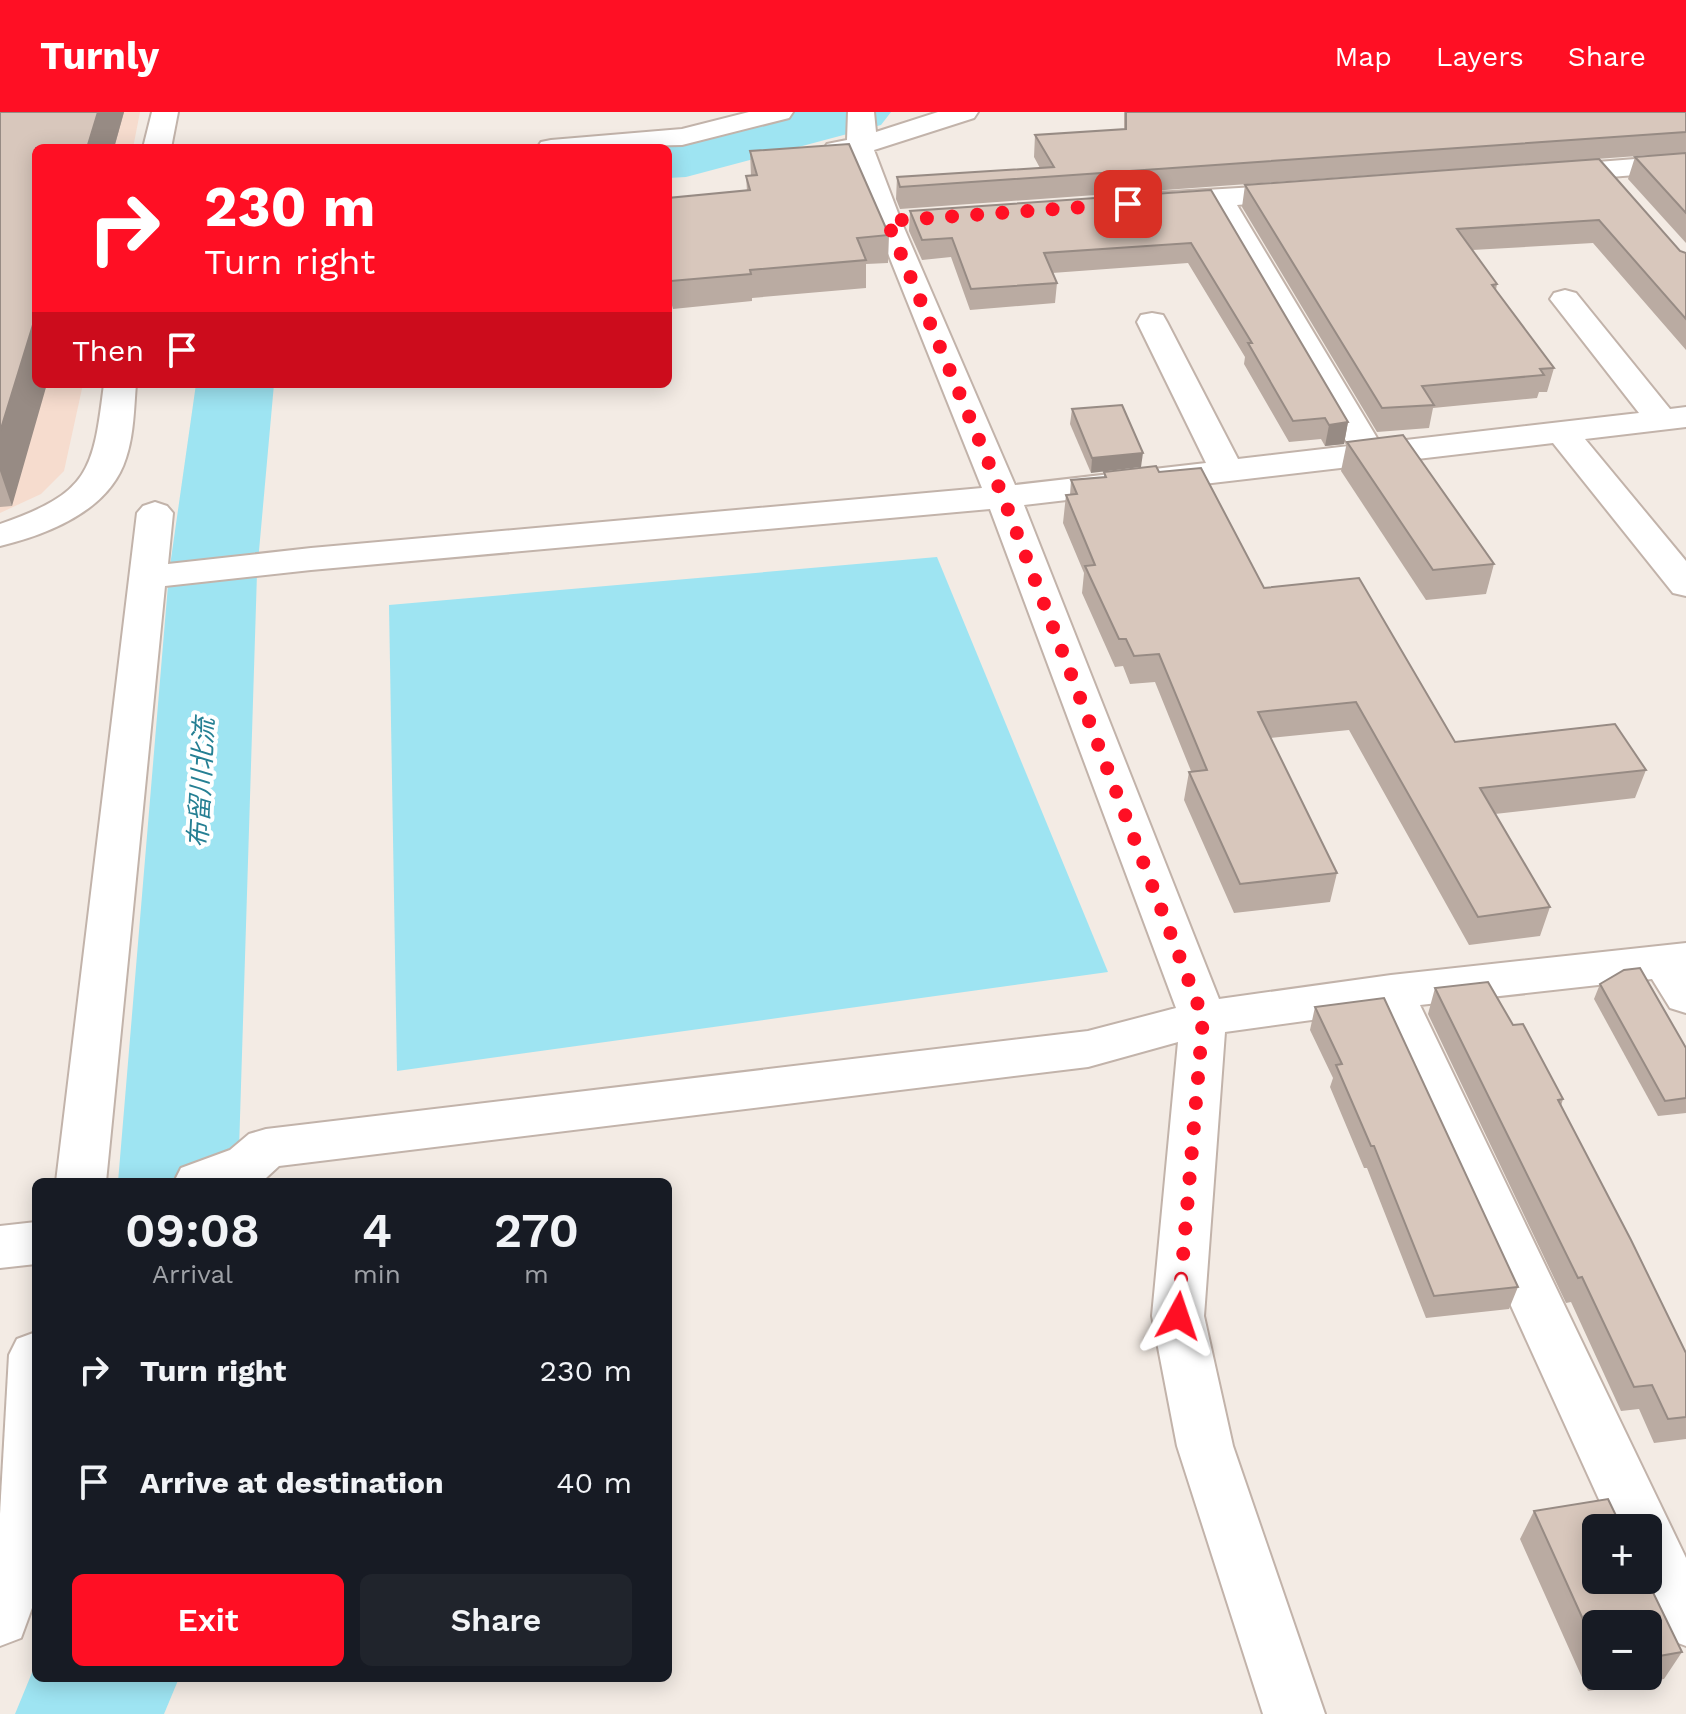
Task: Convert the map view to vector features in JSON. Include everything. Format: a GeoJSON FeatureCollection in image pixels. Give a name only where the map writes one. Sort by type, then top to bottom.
{"type":"FeatureCollection","features":[{"type":"Feature","properties":{"kind":"street"},"geometry":{"type":"LineString","coordinates":[[158,144],[165,112]]}},
{"type":"Feature","properties":{"kind":"street"},"geometry":{"type":"LineString","coordinates":[[599,144],[682,137],[780,112]]}},
{"type":"Feature","properties":{"kind":"street"},"geometry":{"type":"LineString","coordinates":[[812,155],[861,130],[965,112]]}},
{"type":"Feature","properties":{"kind":"street"},"geometry":{"type":"LineString","coordinates":[[861,130],[887,221],[1003,497],[1203,1018],[1178,1316],[1205,1446],[1294,1714]]}},
{"type":"Feature","properties":{"kind":"street"},"geometry":{"type":"LineString","coordinates":[[1526,176],[1686,163]]}},
{"type":"Feature","properties":{"kind":"street"},"geometry":{"type":"LineString","coordinates":[[1602,170],[1623,194]]}},
{"type":"Feature","properties":{"kind":"street"},"geometry":{"type":"LineString","coordinates":[[1124,204],[1326,190]]}},
{"type":"Feature","properties":{"kind":"street"},"geometry":{"type":"LineString","coordinates":[[1219,198],[1370,454]]}},
{"type":"Feature","properties":{"kind":"street"},"geometry":{"type":"LineString","coordinates":[[887,221],[918,219]]}},
{"type":"Feature","properties":{"kind":"street"},"geometry":{"type":"LineString","coordinates":[[1565,299],[1674,419]]}},
{"type":"Feature","properties":{"kind":"street"},"geometry":{"type":"LineString","coordinates":[[1152,322],[1227,471]]}},
{"type":"Feature","properties":{"kind":"street"},"geometry":{"type":"LineString","coordinates":[[0,535],[44,520],[90,490],[109,461],[119,388]]}},
{"type":"Feature","properties":{"kind":"street"},"geometry":{"type":"LineString","coordinates":[[149,577],[1003,497],[1674,419]]}},
{"type":"Feature","properties":{"kind":"street"},"geometry":{"type":"LineString","coordinates":[[1562,432],[1686,585]]}},
{"type":"Feature","properties":{"kind":"street"},"geometry":{"type":"LineString","coordinates":[[81,1178],[155,513]]}},
{"type":"Feature","properties":{"kind":"street"},"geometry":{"type":"LineString","coordinates":[[210,1178],[248,1164],[266,1148],[1088,1049],[1203,1018],[1391,992],[1679,972]]}},
{"type":"Feature","properties":{"kind":"street"},"geometry":{"type":"LineString","coordinates":[[1391,992],[1634,1514]]}},
{"type":"Feature","properties":{"kind":"street"},"geometry":{"type":"LineString","coordinates":[[0,1247],[32,1243]]}},
{"type":"Feature","properties":{"kind":"street"},"geometry":{"type":"LineString","coordinates":[[0,1618],[28,1527],[32,1441]]}},
{"type":"Feature","properties":{"kind":"street"},"geometry":{"type":"LineString","coordinates":[[1662,1571],[1686,1618]]}},
{"type":"Feature","properties":{"kind":"shaded area"},"geometry":{"type":"Polygon","coordinates":[[[0,112],[140,112],[134,144],[32,144],[32,388],[82,388],[64,471],[41,494],[0,513],[0,112]]]}},
{"type":"Feature","properties":{"kind":"water"},"geometry":{"type":"Polygon","coordinates":[[[937,557],[1108,972],[397,1071],[389,605],[937,557]]]}},
{"type":"Feature","properties":{"kind":"building"},"geometry":{"type":"Polygon","coordinates":[[[0,112],[98,112],[88,144],[32,144],[32,328],[0,432],[0,112]]]}},
{"type":"Feature","properties":{"kind":"building"},"geometry":{"type":"Polygon","coordinates":[[[1126,112],[1686,112],[1686,132],[900,187],[897,177],[1054,167],[1035,135],[1126,129],[1126,112]]]}},
{"type":"Feature","properties":{"kind":"building"},"geometry":{"type":"Polygon","coordinates":[[[849,144],[889,235],[857,238],[866,260],[750,270],[751,274],[672,281],[672,198],[750,190],[746,176],[757,175],[750,151],[849,144]]]}},
{"type":"Feature","properties":{"kind":"building"},"geometry":{"type":"Polygon","coordinates":[[[1686,153],[1686,213],[1635,157],[1686,153]]]}},
{"type":"Feature","properties":{"kind":"building"},"geometry":{"type":"Polygon","coordinates":[[[1599,159],[1680,251],[1686,253],[1686,319],[1599,220],[1457,229],[1497,284],[1492,285],[1554,368],[1540,369],[1544,375],[1422,386],[1434,405],[1382,408],[1245,185],[1599,159]]]}},
{"type":"Feature","properties":{"kind":"building"},"geometry":{"type":"Polygon","coordinates":[[[1211,190],[1348,422],[1329,425],[1325,418],[1293,421],[1248,343],[1252,343],[1191,243],[1044,253],[1057,283],[971,289],[952,238],[922,240],[910,211],[1211,190]]]}},
{"type":"Feature","properties":{"kind":"building"},"geometry":{"type":"Polygon","coordinates":[[[1122,405],[1143,453],[1092,458],[1072,409],[1122,405]]]}},
{"type":"Feature","properties":{"kind":"building"},"geometry":{"type":"Polygon","coordinates":[[[1403,435],[1494,564],[1433,570],[1347,442],[1403,435]]]}},
{"type":"Feature","properties":{"kind":"building"},"geometry":{"type":"Polygon","coordinates":[[[1156,466],[1159,472],[1201,468],[1264,588],[1359,578],[1455,742],[1615,724],[1646,770],[1480,788],[1550,907],[1478,917],[1356,702],[1258,712],[1337,873],[1240,884],[1189,772],[1207,770],[1159,654],[1134,656],[1126,639],[1119,639],[1085,566],[1095,565],[1066,495],[1077,494],[1071,480],[1106,477],[1104,472],[1156,466]]]}},
{"type":"Feature","properties":{"kind":"building"},"geometry":{"type":"Polygon","coordinates":[[[1640,968],[1686,1048],[1686,1098],[1665,1101],[1600,984],[1624,970],[1640,968]]]}},
{"type":"Feature","properties":{"kind":"building"},"geometry":{"type":"Polygon","coordinates":[[[1488,982],[1513,1025],[1523,1024],[1563,1099],[1558,1100],[1686,1353],[1686,1417],[1668,1419],[1652,1385],[1634,1387],[1582,1277],[1578,1278],[1435,988],[1488,982]]]}},
{"type":"Feature","properties":{"kind":"building"},"geometry":{"type":"Polygon","coordinates":[[[1384,998],[1518,1287],[1434,1296],[1374,1146],[1371,1146],[1336,1065],[1342,1064],[1315,1007],[1384,998]]]}},
{"type":"Feature","properties":{"kind":"building"},"geometry":{"type":"Polygon","coordinates":[[[1608,1499],[1615,1514],[1582,1514],[1582,1594],[1654,1594],[1662,1610],[1582,1610],[1582,1617],[1534,1511],[1608,1499]]]}},
{"type":"Feature","properties":{"kind":"building"},"geometry":{"type":"Polygon","coordinates":[[[1662,1611],[1682,1652],[1662,1656],[1662,1611]]]}},
{"type":"Feature","properties":{"kind":"waterway","name":"布留川北流"},"geometry":{"type":"LineString","coordinates":[[672,158],[686,157],[859,112]]}},
{"type":"Feature","properties":{"kind":"waterway","name":"布留川北流"},"geometry":{"type":"LineString","coordinates":[[178,1178],[213,573],[235,388]]}},
{"type":"Feature","properties":{"kind":"waterway","name":"布留川北流"},"geometry":{"type":"LineString","coordinates":[[89,1714],[104,1682]]}},
{"type":"Feature","properties":{"kind":"route"},"geometry":{"type":"LineString","coordinates":[[1128,204],[887,221],[1003,497],[1203,1018],[1178,1316]]}}]}
